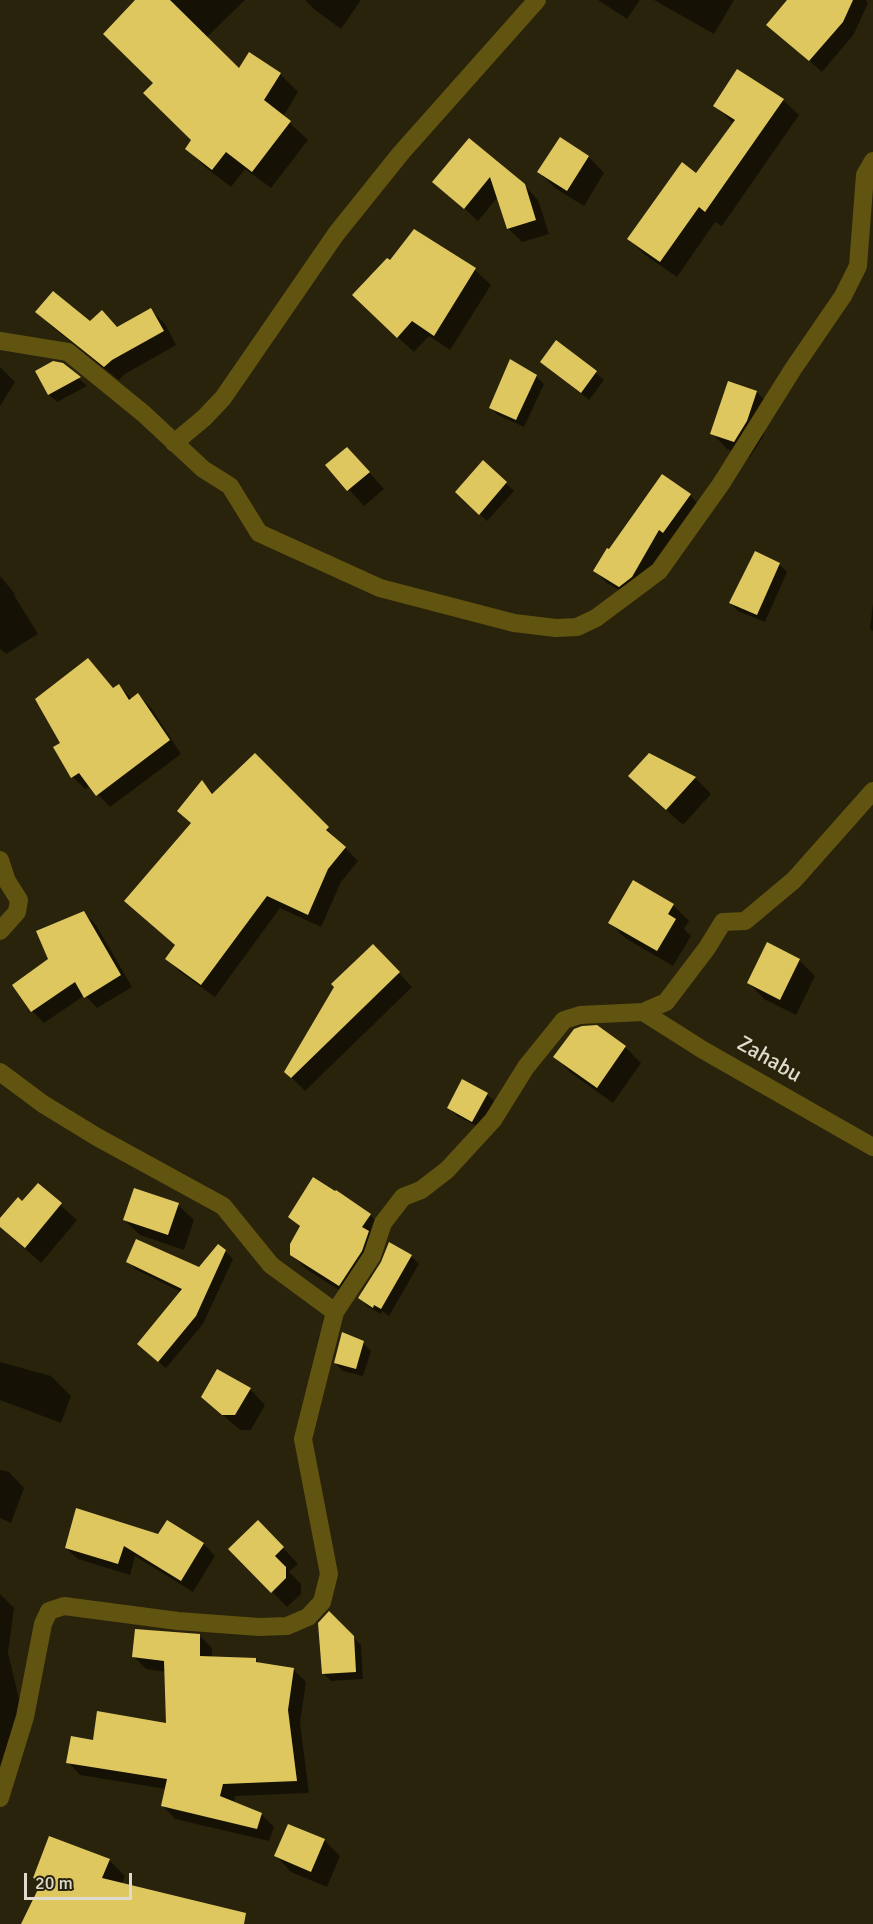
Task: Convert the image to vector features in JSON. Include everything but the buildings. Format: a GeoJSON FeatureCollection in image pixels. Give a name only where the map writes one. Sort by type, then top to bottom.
{"type":"FeatureCollection","features":[{"type":"Feature","properties":{"kind":"street"},"geometry":{"type":"LineString","coordinates":[[174,443],[204,418],[223,398],[336,234],[401,153],[537,0]]}},
{"type":"Feature","properties":{"kind":"street"},"geometry":{"type":"LineString","coordinates":[[0,341],[68,352],[144,414],[203,469],[230,486],[259,534],[380,588],[514,623],[556,628],[577,627],[596,618],[659,571],[721,484],[843,296],[858,266],[865,175],[873,161]]}},
{"type":"Feature","properties":{"kind":"street"},"geometry":{"type":"LineString","coordinates":[[0,1798],[25,1717],[43,1624],[49,1611],[64,1606],[178,1621],[259,1627],[287,1626],[308,1617],[322,1602],[329,1574],[303,1439],[335,1312],[372,1256],[383,1223],[403,1197],[421,1190],[447,1170],[493,1120],[526,1068],[564,1020],[580,1014],[643,1012],[666,1002],[701,956],[723,922],[745,921],[794,880],[873,791]]}},
{"type":"Feature","properties":{"kind":"street"},"geometry":{"type":"LineString","coordinates":[[0,860],[7,882],[19,900],[17,912],[0,931]]}},
{"type":"Feature","properties":{"kind":"street","name":"Zahabu"},"geometry":{"type":"LineString","coordinates":[[643,1012],[703,1050],[873,1147]]}},
{"type":"Feature","properties":{"kind":"street"},"geometry":{"type":"LineString","coordinates":[[0,1072],[44,1104],[97,1137],[223,1206],[271,1265],[335,1312]]}}]}
